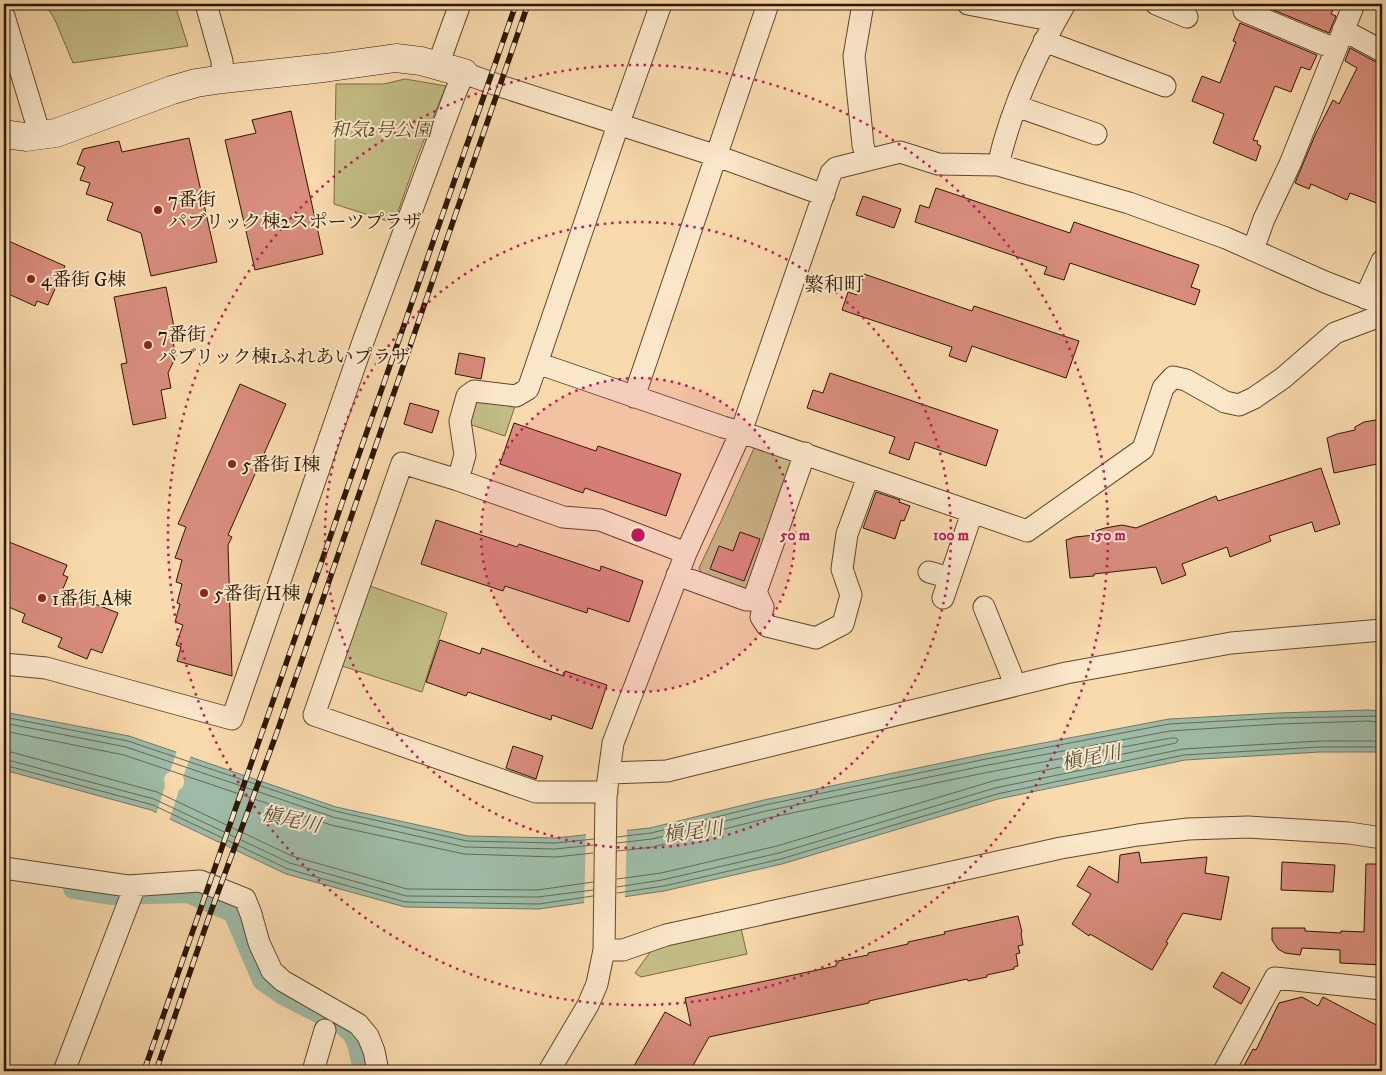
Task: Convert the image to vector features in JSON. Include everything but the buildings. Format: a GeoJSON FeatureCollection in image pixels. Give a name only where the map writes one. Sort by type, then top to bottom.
{"type":"FeatureCollection","features":[{"type":"Feature","properties":{"kind":"street"},"geometry":{"type":"LineString","coordinates":[[206,4],[222,60],[223,79]]}},
{"type":"Feature","properties":{"kind":"street"},"geometry":{"type":"LineString","coordinates":[[438,65],[460,4]]}},
{"type":"Feature","properties":{"kind":"street"},"geometry":{"type":"LineString","coordinates":[[458,480],[466,455],[460,421],[467,396],[474,391],[516,396],[528,389],[661,4]]}},
{"type":"Feature","properties":{"kind":"street"},"geometry":{"type":"LineString","coordinates":[[634,397],[768,4]]}},
{"type":"Feature","properties":{"kind":"street"},"geometry":{"type":"LineString","coordinates":[[863,4],[854,56],[863,145],[867,160]]}},
{"type":"Feature","properties":{"kind":"street"},"geometry":{"type":"LineString","coordinates":[[968,4],[1060,12],[1044,41],[1016,106],[1002,145],[998,165]]}},
{"type":"Feature","properties":{"kind":"street"},"geometry":{"type":"LineString","coordinates":[[1156,4],[1187,17]]}},
{"type":"Feature","properties":{"kind":"street"},"geometry":{"type":"LineString","coordinates":[[1253,250],[1264,219],[1290,164],[1354,4]]}},
{"type":"Feature","properties":{"kind":"street"},"geometry":{"type":"LineString","coordinates":[[1244,10],[1339,40],[1382,51]]}},
{"type":"Feature","properties":{"kind":"street"},"geometry":{"type":"LineString","coordinates":[[4,16],[9,50],[40,135]]}},
{"type":"Feature","properties":{"kind":"street"},"geometry":{"type":"LineString","coordinates":[[1044,41],[1166,86]]}},
{"type":"Feature","properties":{"kind":"street"},"geometry":{"type":"LineString","coordinates":[[4,134],[26,137],[56,133],[190,85],[223,79],[396,58],[421,60],[464,73],[717,156],[824,195]]}},
{"type":"Feature","properties":{"kind":"street"},"geometry":{"type":"LineString","coordinates":[[4,664],[46,668],[232,719],[364,339],[452,100],[464,73]]}},
{"type":"Feature","properties":{"kind":"street"},"geometry":{"type":"LineString","coordinates":[[1016,106],[1096,134]]}},
{"type":"Feature","properties":{"kind":"street"},"geometry":{"type":"LineString","coordinates":[[537,363],[741,432],[1027,531],[1144,449],[1163,388],[1173,377],[1186,380],[1225,402],[1239,404],[1254,398],[1283,378],[1335,333],[1376,318],[1379,309],[1374,301],[1226,238],[1130,203],[998,165],[938,164],[900,152],[836,168],[831,173],[741,432],[686,553],[613,743],[607,786],[604,945],[597,984],[588,1005],[549,1071]]}},
{"type":"Feature","properties":{"kind":"street"},"geometry":{"type":"LineString","coordinates":[[1365,298],[1382,261]]}},
{"type":"Feature","properties":{"kind":"street"},"geometry":{"type":"LineString","coordinates":[[805,454],[756,592],[763,607],[761,617],[767,626],[816,638],[843,624],[851,595],[842,568],[847,534],[868,477]]}},
{"type":"Feature","properties":{"kind":"street"},"geometry":{"type":"LineString","coordinates":[[686,553],[600,520],[563,517],[458,480],[402,463],[314,715],[536,792],[607,786],[1066,673],[1231,643],[1382,630]]}},
{"type":"Feature","properties":{"kind":"street"},"geometry":{"type":"LineString","coordinates":[[929,572],[946,588],[972,513]]}},
{"type":"Feature","properties":{"kind":"street"},"geometry":{"type":"LineString","coordinates":[[677,575],[746,600],[760,600]]}},
{"type":"Feature","properties":{"kind":"street"},"geometry":{"type":"LineString","coordinates":[[984,607],[1014,686]]}},
{"type":"Feature","properties":{"kind":"street"},"geometry":{"type":"LineString","coordinates":[[604,945],[623,950],[666,934],[1051,850],[1138,835],[1188,829],[1248,827],[1349,833],[1382,838]]}},
{"type":"Feature","properties":{"kind":"street"},"geometry":{"type":"LineString","coordinates":[[4,868],[128,886],[132,893]]}},
{"type":"Feature","properties":{"kind":"street"},"geometry":{"type":"LineString","coordinates":[[132,893],[200,881],[245,899],[259,943],[272,971],[283,981],[358,1024],[368,1036],[374,1051],[378,1071]]}},
{"type":"Feature","properties":{"kind":"street"},"geometry":{"type":"LineString","coordinates":[[64,1071],[132,893]]}},
{"type":"Feature","properties":{"kind":"street"},"geometry":{"type":"LineString","coordinates":[[1225,1071],[1275,978],[1382,989]]}},
{"type":"Feature","properties":{"kind":"street"},"geometry":{"type":"LineString","coordinates":[[313,1071],[325,1030]]}},
{"type":"Feature","properties":{"kind":"green space"},"geometry":{"type":"Polygon","coordinates":[[[60,4],[190,4],[176,8],[188,46],[73,63],[49,10],[60,4]]]}},
{"type":"Feature","properties":{"kind":"green space","name":"和気2号公園"},"geometry":{"type":"Polygon","coordinates":[[[405,79],[446,86],[418,155],[394,223],[334,204],[336,84],[384,84],[405,79]]]}},
{"type":"Feature","properties":{"kind":"green space"},"geometry":{"type":"Polygon","coordinates":[[[477,400],[516,403],[505,436],[469,424],[477,400]]]}},
{"type":"Feature","properties":{"kind":"green space"},"geometry":{"type":"Polygon","coordinates":[[[755,446],[789,458],[793,465],[752,586],[743,591],[702,574],[699,568],[755,446]]]}},
{"type":"Feature","properties":{"kind":"green space"},"geometry":{"type":"Polygon","coordinates":[[[367,585],[447,613],[422,692],[339,665],[367,585]]]}},
{"type":"Feature","properties":{"kind":"green space"},"geometry":{"type":"Polygon","coordinates":[[[740,924],[747,954],[641,977],[635,973],[651,951],[683,937],[740,924]]]}},
{"type":"Feature","properties":{"kind":"water","name":"槇尾川"},"geometry":{"type":"Polygon","coordinates":[[[1368,710],[1382,711],[1382,752],[1320,752],[1185,760],[998,799],[782,864],[664,891],[539,909],[405,907],[286,874],[151,810],[4,770],[4,712],[129,736],[336,807],[468,836],[555,838],[650,828],[764,800],[980,755],[1169,719],[1368,710]]]}},
{"type":"Feature","properties":{"kind":"pier"},"geometry":{"type":"Polygon","coordinates":[[[177,750],[191,755],[183,777],[184,784],[179,790],[169,821],[156,815],[165,786],[164,778],[170,772],[177,750]]]}},
{"type":"Feature","properties":{"kind":"pier"},"geometry":{"type":"Polygon","coordinates":[[[627,828],[625,899],[584,905],[586,832],[627,828]]]}},
{"type":"Feature","properties":{"kind":"waterway"},"geometry":{"type":"LineString","coordinates":[[74,888],[111,894],[188,892],[234,912],[263,980],[283,994],[344,1025],[353,1033],[358,1043],[364,1071]]}},
{"type":"Feature","properties":{"kind":"railway"},"geometry":{"type":"LineString","coordinates":[[144,1071],[516,4]]}},
{"type":"Feature","properties":{"kind":"railway"},"geometry":{"type":"LineString","coordinates":[[156,1071],[210,914],[276,735],[528,4]]}},
{"type":"Feature","properties":{"kind":"place","name":"7番街 パブリック棟2スポーツプラザ"},"geometry":{"type":"Point","coordinates":[158,210]}},
{"type":"Feature","properties":{"kind":"place","name":"4番街 G棟"},"geometry":{"type":"Point","coordinates":[31,279]}},
{"type":"Feature","properties":{"kind":"place","name":"7番街 パブリック棟1ふれあいプラザ"},"geometry":{"type":"Point","coordinates":[148,345]}},
{"type":"Feature","properties":{"kind":"place","name":"5番街 I棟"},"geometry":{"type":"Point","coordinates":[232,464]}},
{"type":"Feature","properties":{"kind":"place","name":"5番街 H棟"},"geometry":{"type":"Point","coordinates":[204,593]}},
{"type":"Feature","properties":{"kind":"place","name":"1番街 A棟"},"geometry":{"type":"Point","coordinates":[42,598]}},
{"type":"Feature","properties":{"kind":"district","name":"繁和町"},"geometry":{"type":"Point","coordinates":[834,284]}}]}
